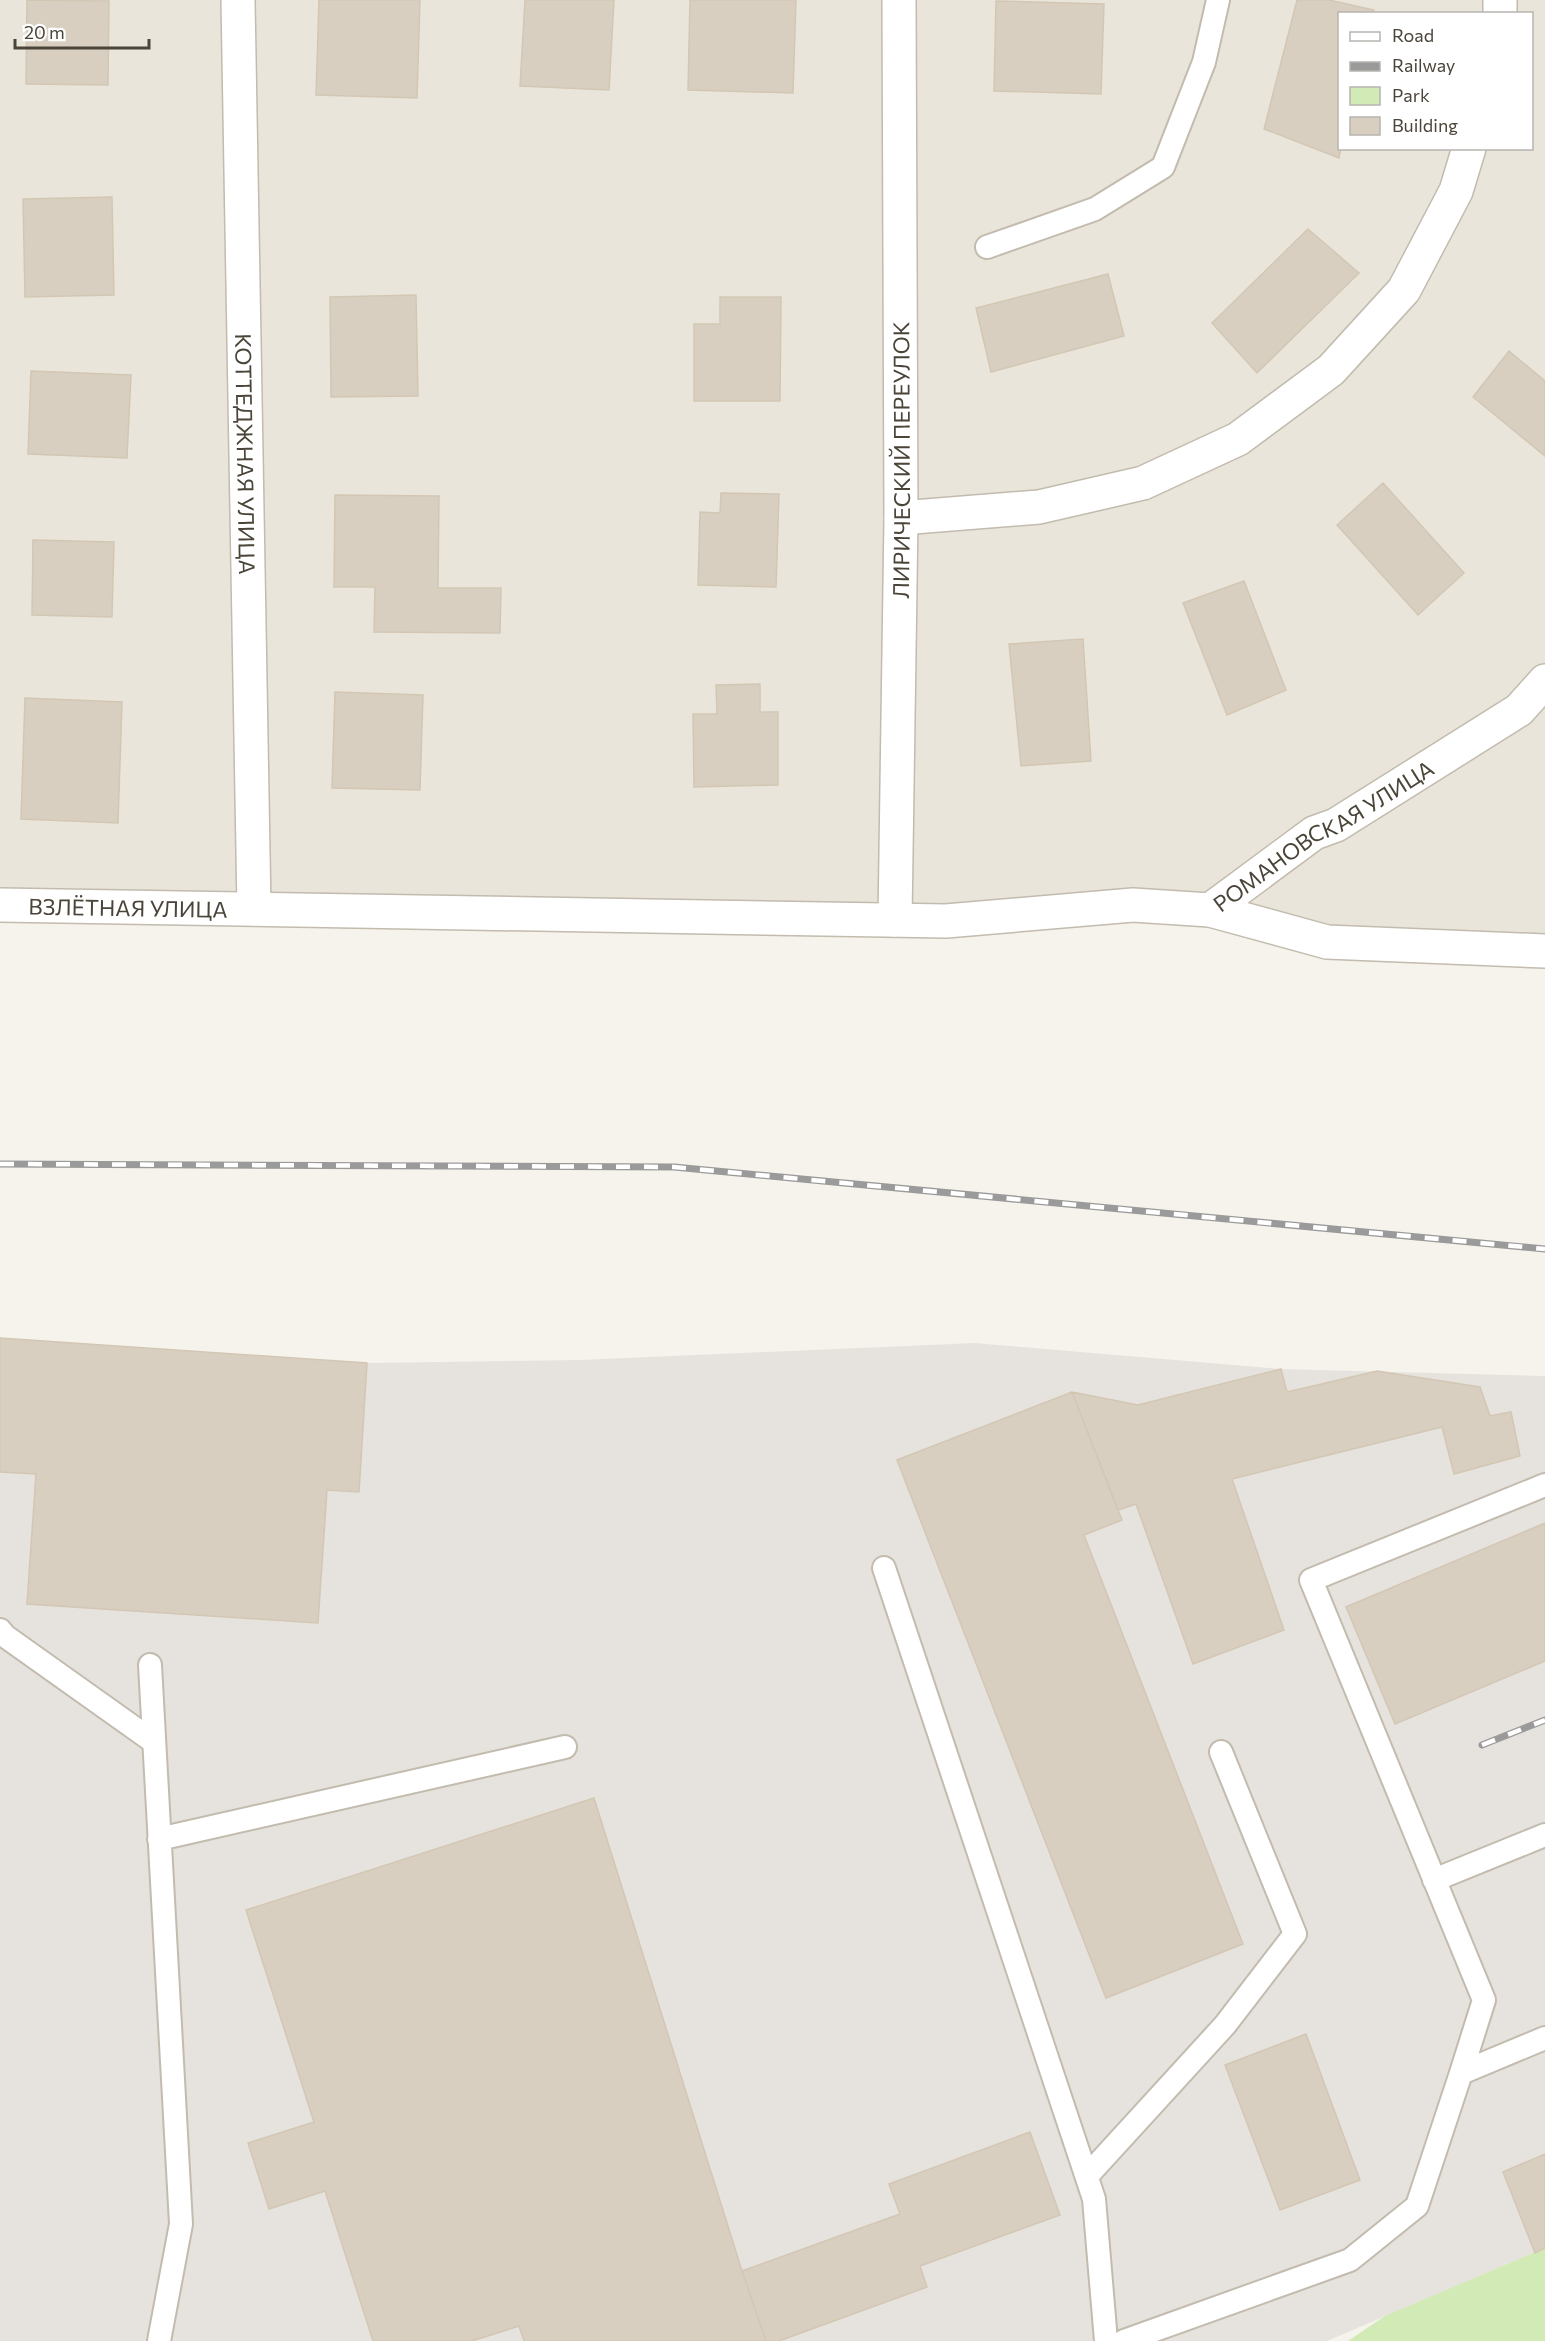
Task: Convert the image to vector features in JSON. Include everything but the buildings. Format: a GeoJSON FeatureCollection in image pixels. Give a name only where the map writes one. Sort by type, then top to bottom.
{"type":"FeatureCollection","features":[{"type":"Feature","properties":{"kind":"street","name":"КОТТЕДЖНАЯ УЛИЦА"},"geometry":{"type":"LineString","coordinates":[[237,0],[254,909]]}},
{"type":"Feature","properties":{"kind":"street","name":"ЛИРИЧЕСКИЙ ПЕРЕУЛОК"},"geometry":{"type":"LineString","coordinates":[[895,920],[901,518],[899,0]]}},
{"type":"Feature","properties":{"kind":"street"},"geometry":{"type":"LineString","coordinates":[[901,518],[1039,507],[1143,483],[1238,439],[1331,370],[1404,290],[1456,191],[1468,150]]}},
{"type":"Feature","properties":{"kind":"street","name":"РОМАНОВСКАЯ УЛИЦА"},"geometry":{"type":"LineString","coordinates":[[895,920],[946,921],[1133,905],[1210,910],[1314,833],[1336,825],[1519,710],[1545,681]]}},
{"type":"Feature","properties":{"kind":"street","name":"ВЗЛЁТНАЯ УЛИЦА"},"geometry":{"type":"LineString","coordinates":[[0,905],[895,920]]}},
{"type":"Feature","properties":{"kind":"street"},"geometry":{"type":"LineString","coordinates":[[1210,910],[1327,942],[1545,951]]}},
{"type":"Feature","properties":{"kind":"lane"},"geometry":{"type":"LineString","coordinates":[[987,247],[1095,209],[1163,167],[1204,62],[1218,0]]}},
{"type":"Feature","properties":{"kind":"lane"},"geometry":{"type":"LineString","coordinates":[[1124,2341],[1350,2260],[1417,2206],[1484,2000],[1311,1580],[1545,1485]]}},
{"type":"Feature","properties":{"kind":"lane"},"geometry":{"type":"LineString","coordinates":[[884,1568],[1095,2199],[1106,2341]]}},
{"type":"Feature","properties":{"kind":"lane"},"geometry":{"type":"LineString","coordinates":[[0,1630],[5,1636],[154,1742]]}},
{"type":"Feature","properties":{"kind":"lane"},"geometry":{"type":"LineString","coordinates":[[150,1665],[181,2224],[159,2341]]}},
{"type":"Feature","properties":{"kind":"lane"},"geometry":{"type":"LineString","coordinates":[[159,1839],[565,1748]]}},
{"type":"Feature","properties":{"kind":"lane"},"geometry":{"type":"LineString","coordinates":[[1087,2176],[1225,2025],[1295,1934],[1221,1752]]}},
{"type":"Feature","properties":{"kind":"lane"},"geometry":{"type":"LineString","coordinates":[[1434,1880],[1545,1835]]}},
{"type":"Feature","properties":{"kind":"lane"},"geometry":{"type":"LineString","coordinates":[[1461,2073],[1545,2038]]}},
{"type":"Feature","properties":{"kind":"shaded area"},"geometry":{"type":"Polygon","coordinates":[[[0,0],[1545,0],[1545,951],[1327,942],[1210,910],[0,905],[0,0]]]}},
{"type":"Feature","properties":{"kind":"shaded area"},"geometry":{"type":"Polygon","coordinates":[[[0,1338],[367,1363],[580,1360],[975,1343],[1281,1369],[1545,1376],[1545,2248],[1327,2341],[0,2341],[0,1338]]]}},
{"type":"Feature","properties":{"kind":"green space"},"geometry":{"type":"Polygon","coordinates":[[[1545,2248],[1545,2341],[1348,2341],[1385,2316],[1545,2248]]]}},
{"type":"Feature","properties":{"kind":"railway"},"geometry":{"type":"LineString","coordinates":[[0,1164],[674,1167],[1545,1249]]}},
{"type":"Feature","properties":{"kind":"railway"},"geometry":{"type":"LineString","coordinates":[[1482,1745],[1545,1720]]}}]}
